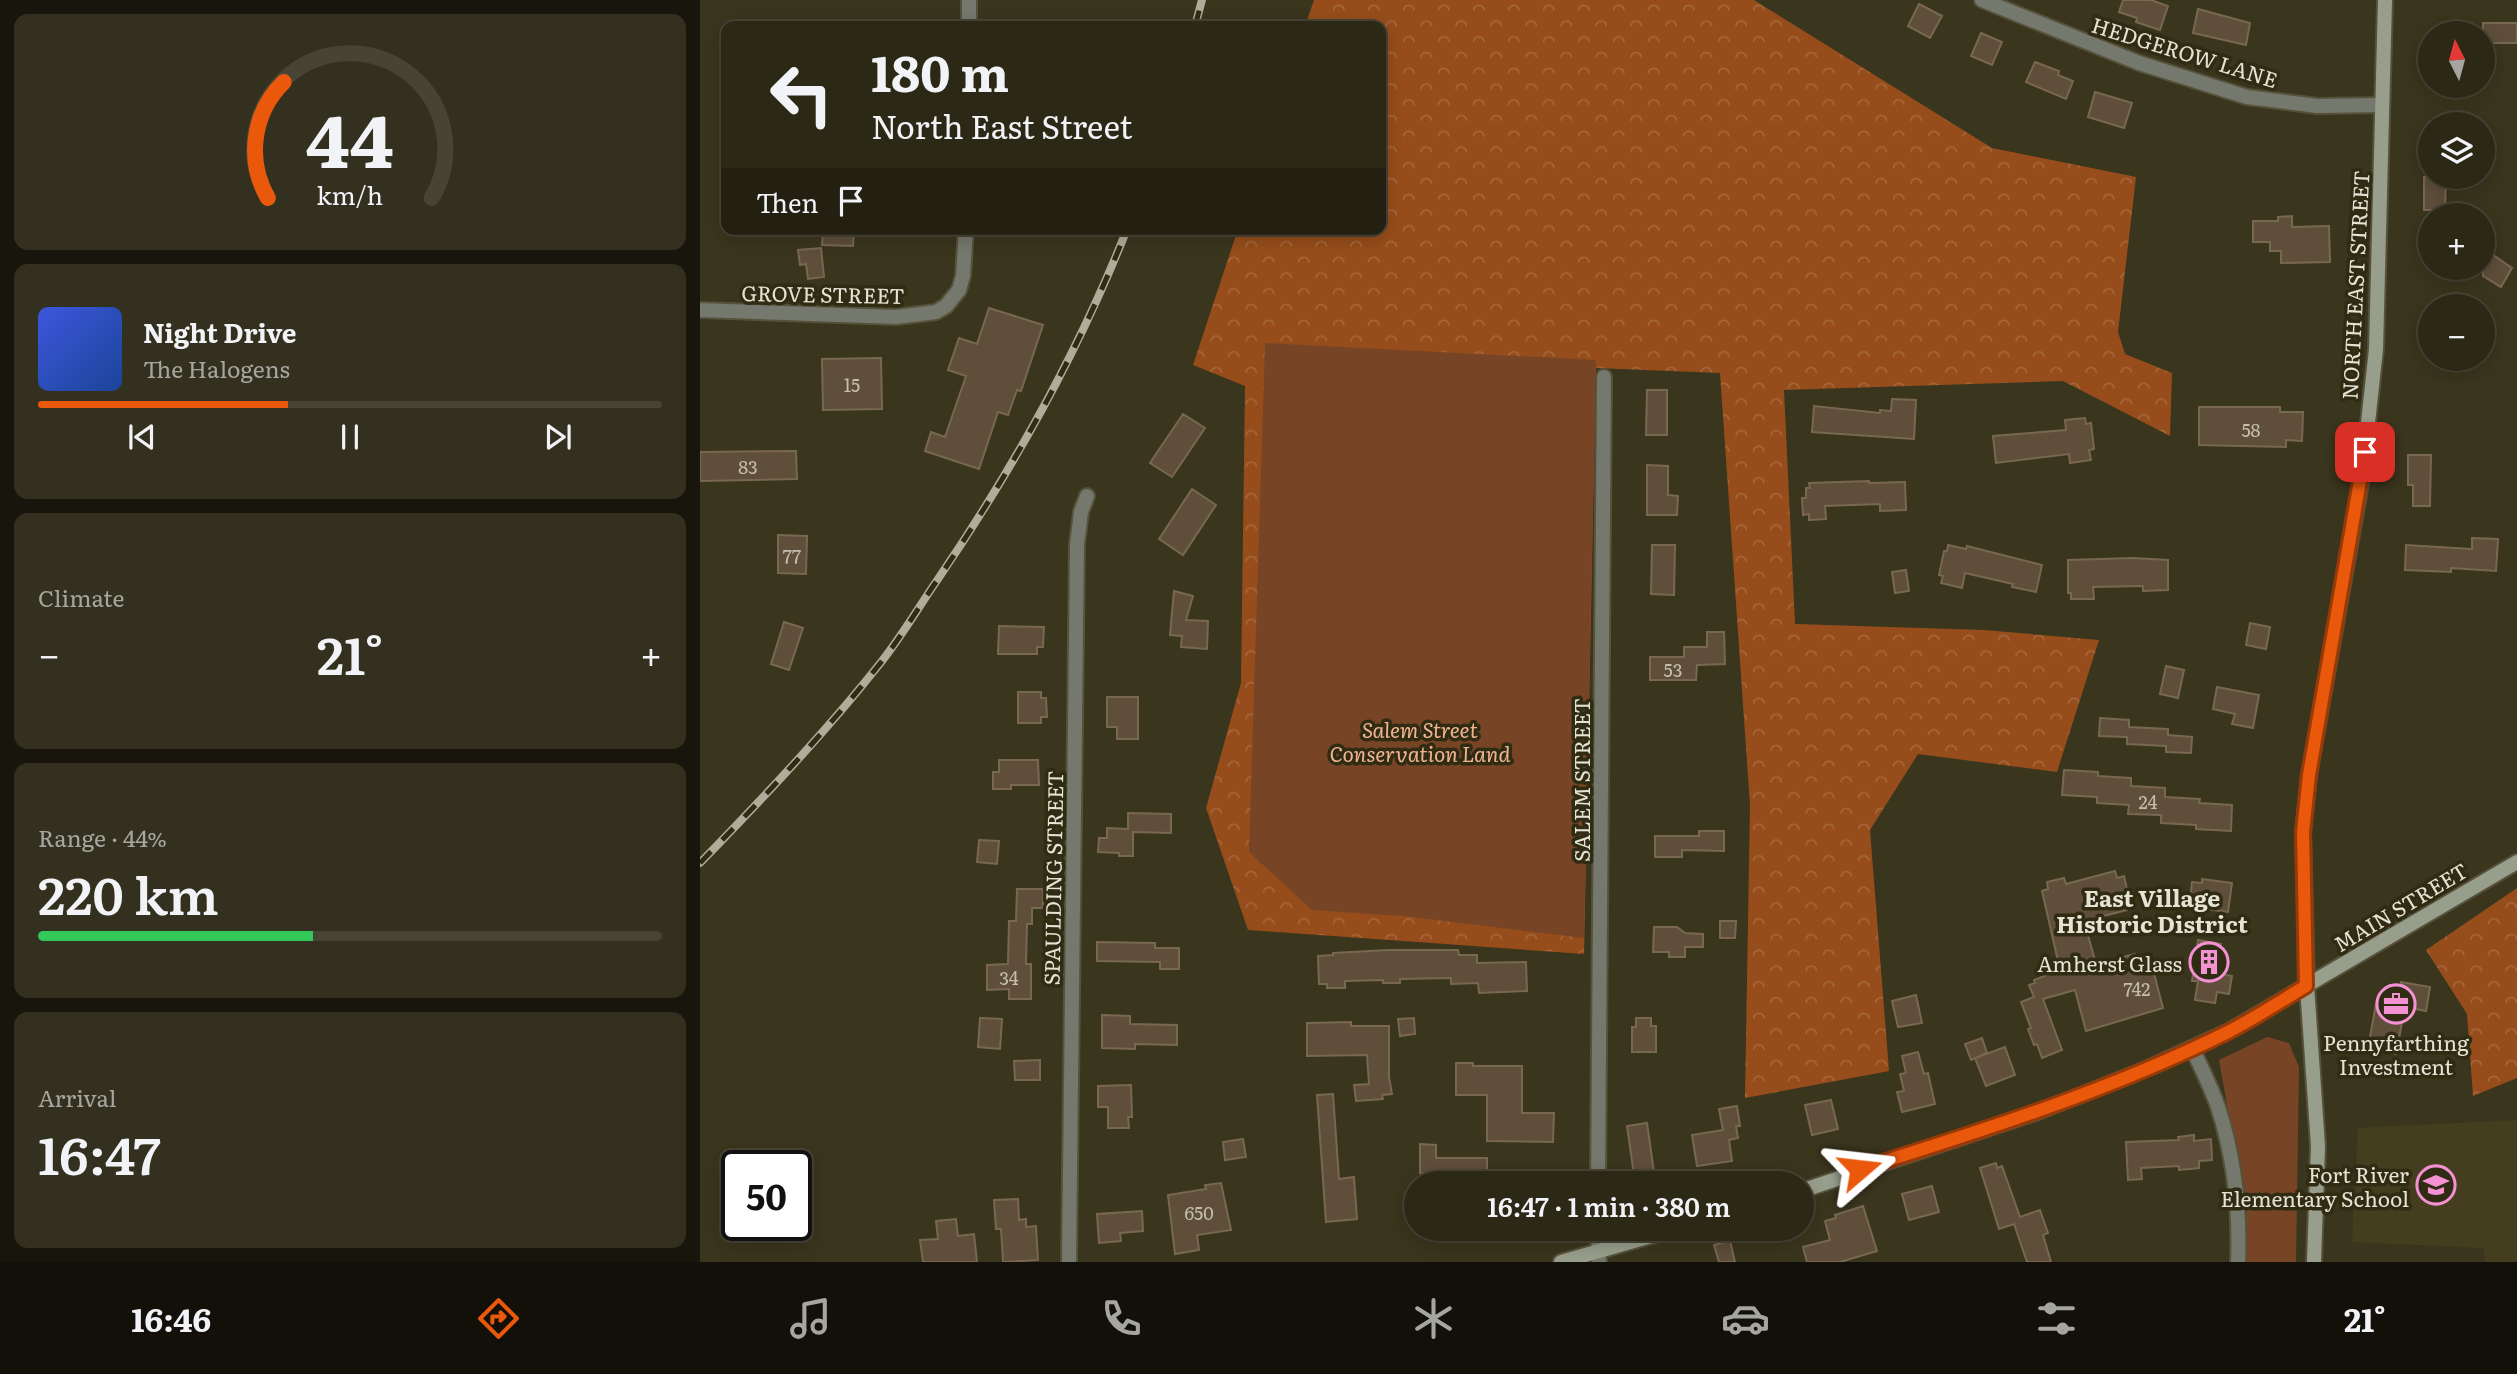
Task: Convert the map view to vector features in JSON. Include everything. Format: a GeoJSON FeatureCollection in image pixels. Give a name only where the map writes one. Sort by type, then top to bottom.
{"type":"FeatureCollection","features":[{"type":"Feature","properties":{"kind":"main road","name":"NORTH EAST STREET"},"geometry":{"type":"LineString","coordinates":[[2314,1262],[2318,1146],[2306,986],[2303,832],[2309,775],[2362,478],[2375,349],[2385,0]]}},
{"type":"Feature","properties":{"kind":"main road","name":"MAIN STREET"},"geometry":{"type":"LineString","coordinates":[[1814,1187],[2029,1115],[2229,1031],[2517,862]]}},
{"type":"Feature","properties":{"kind":"main road"},"geometry":{"type":"LineString","coordinates":[[1561,1262],[1598,1256],[1641,1241]]}},
{"type":"Feature","properties":{"kind":"street"},"geometry":{"type":"LineString","coordinates":[[969,0],[969,21]]}},
{"type":"Feature","properties":{"kind":"street","name":"HEDGEROW LANE"},"geometry":{"type":"LineString","coordinates":[[1982,0],[2139,63],[2247,97],[2317,106],[2382,105]]}},
{"type":"Feature","properties":{"kind":"street","name":"GROVE STREET"},"geometry":{"type":"LineString","coordinates":[[700,310],[896,317],[924,315],[944,307],[956,296],[963,276],[965,235]]}},
{"type":"Feature","properties":{"kind":"street","name":"SALEM STREET"},"geometry":{"type":"LineString","coordinates":[[1598,1171],[1604,377]]}},
{"type":"Feature","properties":{"kind":"street","name":"SPAULDING STREET"},"geometry":{"type":"LineString","coordinates":[[1069,1262],[1077,544],[1087,496]]}},
{"type":"Feature","properties":{"kind":"street"},"geometry":{"type":"LineString","coordinates":[[2192,1048],[2217,1104],[2230,1159],[2238,1223],[2238,1262]]}},
{"type":"Feature","properties":{"kind":"shaded area","name":"Fort River Elementary School"},"geometry":{"type":"Polygon","coordinates":[[[2517,1120],[2517,1262],[2485,1262],[2483,1248],[2352,1242],[2358,1128],[2517,1120]]]}},
{"type":"Feature","properties":{"kind":"green space"},"geometry":{"type":"Polygon","coordinates":[[[1314,0],[1754,0],[1992,148],[2136,177],[2118,332],[2125,354],[2172,373],[2170,436],[2063,381],[1784,390],[1795,624],[1984,630],[2099,640],[2057,772],[1918,754],[1870,830],[1889,1071],[1745,1098],[1750,805],[1720,373],[1596,368],[1584,954],[1248,930],[1206,808],[1241,683],[1245,386],[1193,365],[1236,235],[1386,235],[1386,21],[1307,21],[1314,0]]]}},
{"type":"Feature","properties":{"kind":"green space","name":"Salem Street Conservation Land"},"geometry":{"type":"Polygon","coordinates":[[[1265,343],[1596,360],[1584,938],[1403,916],[1312,910],[1249,852],[1265,343]]]}},
{"type":"Feature","properties":{"kind":"green space"},"geometry":{"type":"Polygon","coordinates":[[[2517,888],[2517,1078],[2473,1096],[2467,1014],[2426,950],[2517,888]]]}},
{"type":"Feature","properties":{"kind":"green space"},"geometry":{"type":"Polygon","coordinates":[[[2267,1037],[2289,1043],[2299,1067],[2296,1262],[2241,1262],[2235,1150],[2219,1060],[2267,1037]]]}},
{"type":"Feature","properties":{"kind":"building"},"geometry":{"type":"Polygon","coordinates":[[[2123,0],[2151,0],[2168,6],[2160,30],[2136,22],[2137,18],[2119,12],[2123,0]]]}},
{"type":"Feature","properties":{"kind":"building"},"geometry":{"type":"Polygon","coordinates":[[[1919,4],[1942,16],[1930,38],[1908,26],[1919,4]]]}},
{"type":"Feature","properties":{"kind":"building"},"geometry":{"type":"Polygon","coordinates":[[[2198,9],[2250,23],[2246,45],[2193,33],[2198,9]]]}},
{"type":"Feature","properties":{"kind":"building"},"geometry":{"type":"Polygon","coordinates":[[[2496,23],[2517,23],[2517,43],[2496,43],[2496,23]]]}},
{"type":"Feature","properties":{"kind":"building"},"geometry":{"type":"Polygon","coordinates":[[[1981,33],[2002,42],[1992,65],[1971,56],[1981,33]]]}},
{"type":"Feature","properties":{"kind":"building"},"geometry":{"type":"Polygon","coordinates":[[[2035,62],[2059,71],[2058,75],[2073,81],[2066,99],[2026,82],[2035,62]]]}},
{"type":"Feature","properties":{"kind":"building"},"geometry":{"type":"Polygon","coordinates":[[[2095,92],[2132,103],[2124,128],[2088,117],[2095,92]]]}},
{"type":"Feature","properties":{"kind":"building"},"geometry":{"type":"Polygon","coordinates":[[[2424,189],[2446,189],[2445,203],[2424,203],[2424,189]]]}},
{"type":"Feature","properties":{"kind":"building"},"geometry":{"type":"Polygon","coordinates":[[[2292,216],[2292,227],[2329,226],[2330,262],[2281,263],[2281,251],[2270,251],[2270,242],[2253,242],[2253,221],[2278,221],[2278,217],[2292,216]]]}},
{"type":"Feature","properties":{"kind":"building"},"geometry":{"type":"Polygon","coordinates":[[[823,235],[854,235],[853,246],[822,245],[823,235]]]}},
{"type":"Feature","properties":{"kind":"building"},"geometry":{"type":"Polygon","coordinates":[[[821,248],[824,277],[808,279],[806,264],[800,265],[798,250],[821,248]]]}},
{"type":"Feature","properties":{"kind":"building"},"geometry":{"type":"Polygon","coordinates":[[[2495,256],[2512,268],[2501,287],[2490,280],[2495,280],[2495,256]]]}},
{"type":"Feature","properties":{"kind":"building"},"geometry":{"type":"Polygon","coordinates":[[[989,308],[1043,325],[1021,391],[1017,390],[1008,415],[998,412],[979,469],[925,451],[931,432],[945,437],[966,376],[948,370],[959,338],[977,344],[989,308]]]}},
{"type":"Feature","properties":{"kind":"building"},"geometry":{"type":"Polygon","coordinates":[[[881,358],[882,409],[823,410],[822,359],[881,358]]]}},
{"type":"Feature","properties":{"kind":"building"},"geometry":{"type":"Polygon","coordinates":[[[1647,390],[1667,390],[1667,435],[1646,435],[1647,390]]]}},
{"type":"Feature","properties":{"kind":"building"},"geometry":{"type":"Polygon","coordinates":[[[1892,399],[1916,400],[1914,439],[1812,432],[1814,406],[1880,413],[1880,410],[1891,411],[1892,399]]]}},
{"type":"Feature","properties":{"kind":"building"},"geometry":{"type":"Polygon","coordinates":[[[2199,407],[2280,407],[2280,412],[2303,412],[2302,441],[2286,440],[2286,447],[2199,445],[2199,407]]]}},
{"type":"Feature","properties":{"kind":"building"},"geometry":{"type":"Polygon","coordinates":[[[1183,414],[1205,428],[1172,477],[1150,463],[1183,414]]]}},
{"type":"Feature","properties":{"kind":"building"},"geometry":{"type":"Polygon","coordinates":[[[2085,418],[2086,424],[2091,423],[2094,449],[2089,450],[2091,460],[2070,463],[2069,454],[1996,463],[1993,436],[2066,430],[2065,420],[2085,418]]]}},
{"type":"Feature","properties":{"kind":"building"},"geometry":{"type":"Polygon","coordinates":[[[796,451],[797,479],[700,481],[700,452],[796,451]]]}},
{"type":"Feature","properties":{"kind":"building"},"geometry":{"type":"Polygon","coordinates":[[[2408,455],[2431,455],[2430,506],[2413,506],[2413,485],[2408,485],[2408,455]]]}},
{"type":"Feature","properties":{"kind":"building"},"geometry":{"type":"Polygon","coordinates":[[[1647,465],[1668,466],[1668,495],[1678,496],[1677,515],[1647,515],[1647,465]]]}},
{"type":"Feature","properties":{"kind":"building"},"geometry":{"type":"Polygon","coordinates":[[[1905,482],[1906,510],[1880,511],[1880,504],[1825,506],[1826,519],[1809,520],[1809,514],[1803,515],[1802,498],[1806,498],[1809,483],[1905,482]]]}},
{"type":"Feature","properties":{"kind":"building"},"geometry":{"type":"Polygon","coordinates":[[[1192,489],[1216,505],[1183,555],[1159,539],[1192,489]]]}},
{"type":"Feature","properties":{"kind":"building"},"geometry":{"type":"Polygon","coordinates":[[[778,535],[807,536],[806,574],[778,573],[778,535]]]}},
{"type":"Feature","properties":{"kind":"building"},"geometry":{"type":"Polygon","coordinates":[[[2472,538],[2498,539],[2496,571],[2451,568],[2451,572],[2405,570],[2406,545],[2472,549],[2472,538]]]}},
{"type":"Feature","properties":{"kind":"building"},"geometry":{"type":"Polygon","coordinates":[[[1652,545],[1675,545],[1674,595],[1651,594],[1652,545]]]}},
{"type":"Feature","properties":{"kind":"building"},"geometry":{"type":"Polygon","coordinates":[[[1948,545],[1966,549],[1967,546],[2042,565],[2036,592],[1965,573],[1962,588],[1941,583],[1943,576],[1939,575],[1944,551],[1947,551],[1948,545]]]}},
{"type":"Feature","properties":{"kind":"building"},"geometry":{"type":"Polygon","coordinates":[[[2068,560],[2168,560],[2168,590],[2143,591],[2143,586],[2093,587],[2094,599],[2071,599],[2071,593],[2068,593],[2068,560]]]}},
{"type":"Feature","properties":{"kind":"building"},"geometry":{"type":"Polygon","coordinates":[[[1906,570],[1909,591],[1895,593],[1892,572],[1906,570]]]}},
{"type":"Feature","properties":{"kind":"building"},"geometry":{"type":"Polygon","coordinates":[[[1174,591],[1193,596],[1186,620],[1208,621],[1207,649],[1181,647],[1182,636],[1170,635],[1174,591]]]}},
{"type":"Feature","properties":{"kind":"building"},"geometry":{"type":"Polygon","coordinates":[[[784,622],[803,628],[789,670],[771,664],[784,622]]]}},
{"type":"Feature","properties":{"kind":"building"},"geometry":{"type":"Polygon","coordinates":[[[2250,623],[2270,627],[2266,649],[2246,645],[2250,623]]]}},
{"type":"Feature","properties":{"kind":"building"},"geometry":{"type":"Polygon","coordinates":[[[999,626],[1044,627],[1043,647],[1037,647],[1037,654],[998,654],[999,626]]]}},
{"type":"Feature","properties":{"kind":"building"},"geometry":{"type":"Polygon","coordinates":[[[1707,632],[1724,632],[1725,664],[1697,665],[1696,680],[1650,680],[1650,657],[1684,657],[1684,647],[1707,647],[1707,632]]]}},
{"type":"Feature","properties":{"kind":"building"},"geometry":{"type":"Polygon","coordinates":[[[2166,666],[2184,670],[2178,698],[2160,694],[2166,666]]]}},
{"type":"Feature","properties":{"kind":"building"},"geometry":{"type":"Polygon","coordinates":[[[2217,687],[2259,695],[2253,728],[2232,724],[2235,714],[2213,709],[2217,687]]]}},
{"type":"Feature","properties":{"kind":"building"},"geometry":{"type":"Polygon","coordinates":[[[1018,692],[1041,692],[1041,698],[1046,698],[1047,717],[1041,717],[1041,723],[1018,723],[1018,692]]]}},
{"type":"Feature","properties":{"kind":"building"},"geometry":{"type":"Polygon","coordinates":[[[1107,697],[1138,697],[1138,739],[1117,739],[1117,727],[1107,727],[1107,697]]]}},
{"type":"Feature","properties":{"kind":"building"},"geometry":{"type":"Polygon","coordinates":[[[2100,718],[2129,720],[2129,727],[2168,729],[2168,735],[2192,737],[2191,753],[2166,752],[2166,746],[2127,744],[2127,737],[2099,736],[2100,718]]]}},
{"type":"Feature","properties":{"kind":"building"},"geometry":{"type":"Polygon","coordinates":[[[999,760],[1038,760],[1039,785],[1011,785],[1011,789],[993,789],[993,772],[999,772],[999,760]]]}},
{"type":"Feature","properties":{"kind":"building"},"geometry":{"type":"Polygon","coordinates":[[[2064,770],[2131,778],[2131,786],[2165,788],[2165,797],[2200,799],[2199,803],[2232,805],[2231,831],[2161,823],[2161,815],[2128,814],[2129,805],[2097,803],[2097,797],[2062,795],[2064,770]]]}},
{"type":"Feature","properties":{"kind":"building"},"geometry":{"type":"Polygon","coordinates":[[[1128,813],[1171,814],[1171,833],[1133,832],[1133,856],[1098,852],[1099,838],[1107,838],[1107,828],[1128,829],[1128,813]]]}},
{"type":"Feature","properties":{"kind":"building"},"geometry":{"type":"Polygon","coordinates":[[[1699,831],[1724,831],[1724,851],[1682,850],[1682,857],[1655,857],[1655,836],[1699,836],[1699,831]]]}},
{"type":"Feature","properties":{"kind":"building"},"geometry":{"type":"Polygon","coordinates":[[[979,840],[999,841],[997,864],[977,862],[979,840]]]}},
{"type":"Feature","properties":{"kind":"building"},"geometry":{"type":"Polygon","coordinates":[[[2115,871],[2117,878],[2124,876],[2130,902],[2125,903],[2127,910],[2084,921],[2096,964],[2135,954],[2137,961],[2150,958],[2163,1008],[2086,1031],[2075,990],[2043,999],[2062,1050],[2042,1058],[2028,1029],[2031,1028],[2021,1002],[2034,997],[2029,985],[2035,983],[2034,980],[2060,970],[2042,891],[2048,889],[2047,882],[2064,878],[2066,884],[2115,871]]]}},
{"type":"Feature","properties":{"kind":"building"},"geometry":{"type":"Polygon","coordinates":[[[2202,879],[2232,883],[2228,912],[2196,908],[2196,902],[2190,901],[2192,882],[2202,883],[2202,879]]]}},
{"type":"Feature","properties":{"kind":"building"},"geometry":{"type":"Polygon","coordinates":[[[1017,889],[1043,889],[1043,908],[1032,908],[1032,924],[1027,924],[1026,964],[1031,964],[1031,999],[1009,999],[1009,989],[987,990],[987,965],[1008,964],[1009,921],[1016,921],[1017,889]]]}},
{"type":"Feature","properties":{"kind":"building"},"geometry":{"type":"Polygon","coordinates":[[[1720,921],[1736,921],[1735,938],[1720,938],[1720,921]]]}},
{"type":"Feature","properties":{"kind":"building"},"geometry":{"type":"Polygon","coordinates":[[[1654,927],[1677,927],[1685,933],[1703,934],[1703,947],[1685,947],[1685,957],[1669,957],[1669,952],[1653,952],[1654,927]]]}},
{"type":"Feature","properties":{"kind":"building","name":"Amherst Glass"},"geometry":{"type":"Polygon","coordinates":[[[2198,940],[2221,944],[2220,948],[2224,949],[2220,974],[2232,976],[2229,994],[2217,992],[2215,1003],[2195,1000],[2198,981],[2192,981],[2198,940]]]}},
{"type":"Feature","properties":{"kind":"building"},"geometry":{"type":"Polygon","coordinates":[[[1097,942],[1155,943],[1155,948],[1179,948],[1179,969],[1160,969],[1160,962],[1097,961],[1097,942]]]}},
{"type":"Feature","properties":{"kind":"building"},"geometry":{"type":"Polygon","coordinates":[[[1389,950],[1458,950],[1459,955],[1477,955],[1477,963],[1526,962],[1527,991],[1479,993],[1478,983],[1451,984],[1451,978],[1400,979],[1400,983],[1383,983],[1383,980],[1345,981],[1345,988],[1327,988],[1327,984],[1319,984],[1318,956],[1389,950]]]}},
{"type":"Feature","properties":{"kind":"building"},"geometry":{"type":"Polygon","coordinates":[[[2401,982],[2430,987],[2426,1011],[2405,1007],[2396,1054],[2368,1048],[2376,1004],[2386,1006],[2390,985],[2400,987],[2401,982]]]}},
{"type":"Feature","properties":{"kind":"building"},"geometry":{"type":"Polygon","coordinates":[[[1916,995],[1922,1023],[1898,1027],[1892,1001],[1916,995]]]}},
{"type":"Feature","properties":{"kind":"building"},"geometry":{"type":"Polygon","coordinates":[[[1102,1015],[1130,1016],[1130,1024],[1177,1025],[1177,1045],[1135,1044],[1135,1049],[1102,1048],[1102,1015]]]}},
{"type":"Feature","properties":{"kind":"building"},"geometry":{"type":"Polygon","coordinates":[[[980,1018],[1002,1019],[1000,1049],[978,1047],[980,1018]]]}},
{"type":"Feature","properties":{"kind":"building"},"geometry":{"type":"Polygon","coordinates":[[[1414,1018],[1415,1034],[1400,1036],[1398,1019],[1414,1018]]]}},
{"type":"Feature","properties":{"kind":"building"},"geometry":{"type":"Polygon","coordinates":[[[1636,1018],[1651,1018],[1651,1026],[1656,1026],[1656,1052],[1632,1052],[1632,1027],[1636,1027],[1636,1018]]]}},
{"type":"Feature","properties":{"kind":"building"},"geometry":{"type":"Polygon","coordinates":[[[1351,1022],[1351,1026],[1389,1026],[1389,1077],[1392,1094],[1382,1095],[1383,1099],[1356,1101],[1354,1085],[1369,1084],[1367,1055],[1307,1056],[1307,1023],[1351,1022]]]}},
{"type":"Feature","properties":{"kind":"building"},"geometry":{"type":"Polygon","coordinates":[[[1982,1038],[1987,1053],[1971,1060],[1965,1044],[1982,1038]]]}},
{"type":"Feature","properties":{"kind":"building"},"geometry":{"type":"Polygon","coordinates":[[[2005,1047],[2015,1075],[1986,1086],[1975,1058],[2005,1047]]]}},
{"type":"Feature","properties":{"kind":"building"},"geometry":{"type":"Polygon","coordinates":[[[1918,1052],[1924,1074],[1928,1073],[1935,1104],[1902,1112],[1897,1092],[1904,1091],[1900,1074],[1906,1073],[1902,1056],[1918,1052]]]}},
{"type":"Feature","properties":{"kind":"building"},"geometry":{"type":"Polygon","coordinates":[[[1040,1060],[1040,1080],[1015,1080],[1014,1061],[1040,1060]]]}},
{"type":"Feature","properties":{"kind":"building"},"geometry":{"type":"Polygon","coordinates":[[[1456,1063],[1473,1063],[1473,1066],[1522,1066],[1522,1113],[1554,1113],[1553,1142],[1487,1141],[1487,1095],[1456,1095],[1456,1063]]]}},
{"type":"Feature","properties":{"kind":"building"},"geometry":{"type":"Polygon","coordinates":[[[1131,1085],[1132,1117],[1128,1117],[1129,1128],[1108,1128],[1108,1107],[1098,1107],[1098,1086],[1131,1085]]]}},
{"type":"Feature","properties":{"kind":"building"},"geometry":{"type":"Polygon","coordinates":[[[1333,1094],[1339,1179],[1354,1177],[1357,1219],[1326,1222],[1317,1095],[1333,1094]]]}},
{"type":"Feature","properties":{"kind":"building"},"geometry":{"type":"Polygon","coordinates":[[[1831,1100],[1838,1129],[1812,1135],[1805,1105],[1831,1100]]]}},
{"type":"Feature","properties":{"kind":"building"},"geometry":{"type":"Polygon","coordinates":[[[1737,1106],[1740,1126],[1736,1126],[1738,1138],[1729,1140],[1732,1161],[1697,1166],[1692,1135],[1723,1130],[1719,1109],[1737,1106]]]}},
{"type":"Feature","properties":{"kind":"building"},"geometry":{"type":"Polygon","coordinates":[[[1647,1123],[1654,1171],[1633,1171],[1627,1126],[1647,1123]]]}},
{"type":"Feature","properties":{"kind":"building"},"geometry":{"type":"Polygon","coordinates":[[[2194,1135],[2194,1141],[2211,1139],[2212,1160],[2199,1161],[2199,1168],[2141,1168],[2142,1179],[2128,1180],[2126,1142],[2179,1140],[2178,1137],[2194,1135]]]}},
{"type":"Feature","properties":{"kind":"building"},"geometry":{"type":"Polygon","coordinates":[[[1243,1139],[1246,1157],[1225,1160],[1223,1142],[1243,1139]]]}},
{"type":"Feature","properties":{"kind":"building"},"geometry":{"type":"Polygon","coordinates":[[[1420,1144],[1436,1145],[1436,1158],[1487,1158],[1487,1171],[1420,1171],[1420,1144]]]}},
{"type":"Feature","properties":{"kind":"building"},"geometry":{"type":"Polygon","coordinates":[[[1996,1163],[1997,1168],[2002,1166],[2020,1217],[2040,1210],[2048,1233],[2043,1235],[2051,1262],[2027,1262],[2014,1224],[1999,1229],[1980,1168],[1996,1163]]]}},
{"type":"Feature","properties":{"kind":"building"},"geometry":{"type":"Polygon","coordinates":[[[1221,1183],[1231,1230],[1197,1235],[1199,1250],[1175,1254],[1168,1195],[1206,1189],[1205,1185],[1221,1183]]]}},
{"type":"Feature","properties":{"kind":"building"},"geometry":{"type":"Polygon","coordinates":[[[1932,1186],[1939,1212],[1909,1220],[1902,1194],[1932,1186]]]}},
{"type":"Feature","properties":{"kind":"building"},"geometry":{"type":"Polygon","coordinates":[[[1018,1199],[1019,1220],[1026,1219],[1026,1227],[1036,1226],[1038,1260],[1003,1262],[1001,1229],[996,1229],[994,1200],[1018,1199]]]}},
{"type":"Feature","properties":{"kind":"building"},"geometry":{"type":"Polygon","coordinates":[[[1863,1206],[1877,1251],[1840,1262],[1807,1262],[1803,1247],[1830,1240],[1825,1221],[1863,1206]]]}},
{"type":"Feature","properties":{"kind":"building"},"geometry":{"type":"Polygon","coordinates":[[[1142,1211],[1143,1231],[1120,1233],[1121,1241],[1099,1243],[1097,1214],[1142,1211]]]}},
{"type":"Feature","properties":{"kind":"building"},"geometry":{"type":"Polygon","coordinates":[[[956,1219],[958,1236],[974,1234],[977,1262],[923,1262],[920,1240],[938,1239],[936,1221],[956,1219]]]}},
{"type":"Feature","properties":{"kind":"building"},"geometry":{"type":"Polygon","coordinates":[[[1730,1241],[1735,1262],[1719,1262],[1714,1245],[1730,1241]]]}},
{"type":"Feature","properties":{"kind":"railway"},"geometry":{"type":"LineString","coordinates":[[1196,21],[1202,0]]}},
{"type":"Feature","properties":{"kind":"railway"},"geometry":{"type":"LineString","coordinates":[[700,863],[814,742],[878,666],[901,634],[1018,453],[1087,321],[1125,235]]}},
{"type":"Feature","properties":{"kind":"place","name":"Amherst Glass"},"geometry":{"type":"Point","coordinates":[2209,962]}},
{"type":"Feature","properties":{"kind":"place","name":"Pennyfarthing Investment"},"geometry":{"type":"Point","coordinates":[2396,1004]}},
{"type":"Feature","properties":{"kind":"place","name":"Fort River Elementary School"},"geometry":{"type":"Point","coordinates":[2436,1185]}},
{"type":"Feature","properties":{"kind":"district","name":"East Village Historic District"},"geometry":{"type":"Point","coordinates":[2152,910]}},
{"type":"Feature","properties":{"kind":"route"},"geometry":{"type":"LineString","coordinates":[[1860,1169],[2024,1117],[2148,1068],[2229,1031],[2306,986],[2303,832],[2309,775],[2365,452]]}}]}
